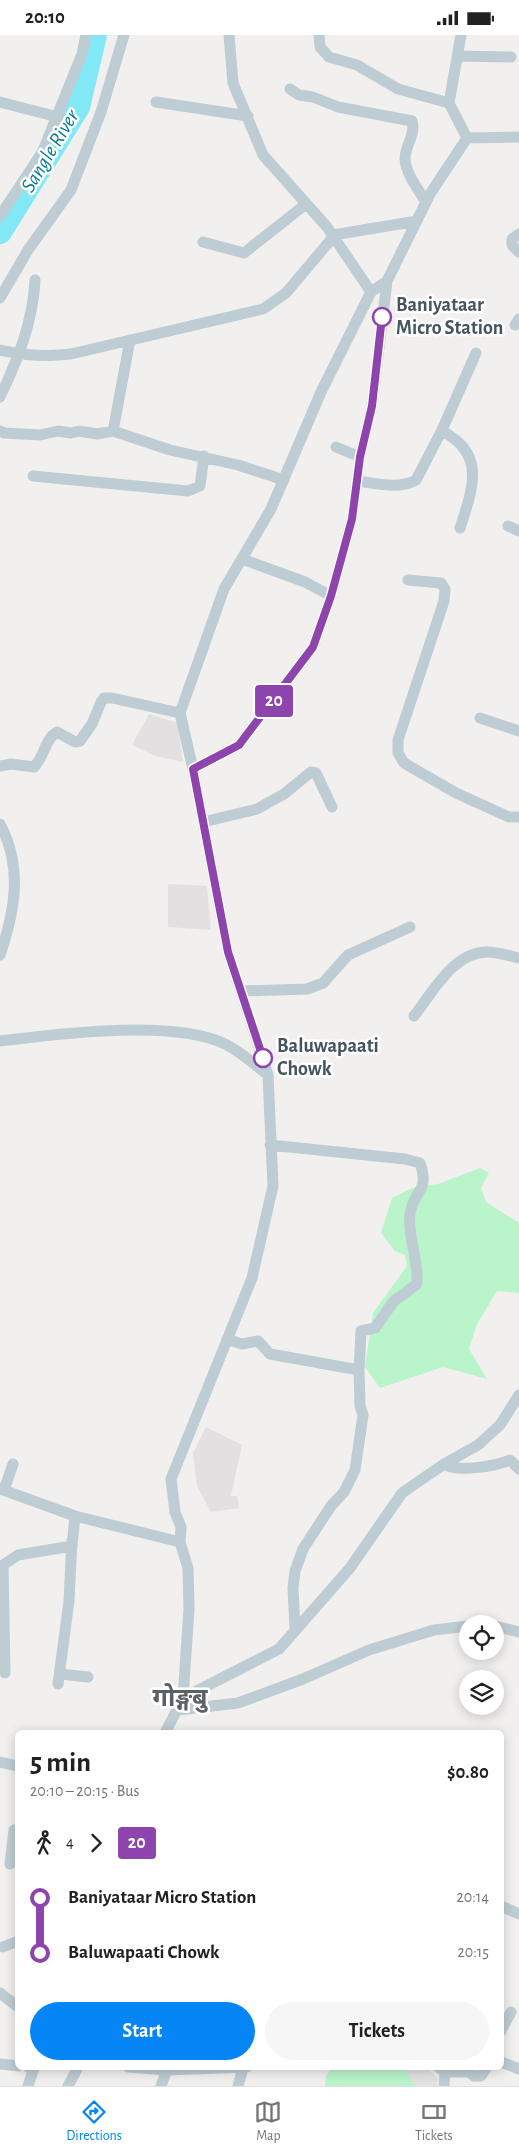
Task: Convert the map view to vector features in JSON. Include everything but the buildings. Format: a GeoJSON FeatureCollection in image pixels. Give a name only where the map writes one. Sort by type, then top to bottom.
{"type":"FeatureCollection","features":[{"type":"Feature","properties":{"kind":"street"},"geometry":{"type":"LineString","coordinates":[[0,216],[42,153],[82,54],[86,35]]}},
{"type":"Feature","properties":{"kind":"street"},"geometry":{"type":"LineString","coordinates":[[0,298],[28,250],[71,190],[101,112],[124,35]]}},
{"type":"Feature","properties":{"kind":"street"},"geometry":{"type":"LineString","coordinates":[[229,35],[233,83],[248,116],[262,155],[333,236],[371,292]]}},
{"type":"Feature","properties":{"kind":"street"},"geometry":{"type":"LineString","coordinates":[[319,35],[320,47],[329,57],[356,65],[398,89],[449,103]]}},
{"type":"Feature","properties":{"kind":"street"},"geometry":{"type":"LineString","coordinates":[[461,35],[449,103],[467,138]]}},
{"type":"Feature","properties":{"kind":"street"},"geometry":{"type":"LineString","coordinates":[[457,56],[511,57]]}},
{"type":"Feature","properties":{"kind":"street"},"geometry":{"type":"LineString","coordinates":[[290,89],[299,95],[313,97],[338,107],[412,121],[414,129],[405,158],[413,180],[426,202]]}},
{"type":"Feature","properties":{"kind":"street"},"geometry":{"type":"LineString","coordinates":[[0,102],[58,117]]}},
{"type":"Feature","properties":{"kind":"street"},"geometry":{"type":"LineString","coordinates":[[156,102],[248,116]]}},
{"type":"Feature","properties":{"kind":"street"},"geometry":{"type":"LineString","coordinates":[[467,138],[519,137]]}},
{"type":"Feature","properties":{"kind":"street"},"geometry":{"type":"LineString","coordinates":[[193,769],[239,745],[313,647],[331,596],[352,519],[360,457],[372,406],[387,281],[426,202],[467,138]]}},
{"type":"Feature","properties":{"kind":"street"},"geometry":{"type":"LineString","coordinates":[[203,242],[244,253],[306,203]]}},
{"type":"Feature","properties":{"kind":"street"},"geometry":{"type":"LineString","coordinates":[[0,350],[20,355],[52,357],[71,355],[263,309],[286,293],[333,236],[417,221]]}},
{"type":"Feature","properties":{"kind":"street"},"geometry":{"type":"LineString","coordinates":[[519,234],[512,239],[512,245],[519,253]]}},
{"type":"Feature","properties":{"kind":"street"},"geometry":{"type":"LineString","coordinates":[[0,397],[20,355],[34,308],[35,280]]}},
{"type":"Feature","properties":{"kind":"street"},"geometry":{"type":"LineString","coordinates":[[166,1730],[183,1698],[189,1609],[188,1568],[180,1542],[181,1527],[175,1512],[170,1479],[229,1340],[252,1278],[274,1186],[270,1145],[268,1075],[228,952],[193,769],[180,713],[224,589],[271,509],[322,392],[371,292],[387,281]]}},
{"type":"Feature","properties":{"kind":"street"},"geometry":{"type":"LineString","coordinates":[[113,431],[130,340]]}},
{"type":"Feature","properties":{"kind":"street"},"geometry":{"type":"LineString","coordinates":[[356,481],[399,485],[408,484],[416,480],[442,430],[476,353]]}},
{"type":"Feature","properties":{"kind":"street"},"geometry":{"type":"LineString","coordinates":[[442,430],[463,446],[472,467],[473,481],[460,528]]}},
{"type":"Feature","properties":{"kind":"street"},"geometry":{"type":"LineString","coordinates":[[0,431],[4,433],[40,435],[58,431],[71,433],[78,431],[97,435],[113,431],[170,450],[204,456],[284,480]]}},
{"type":"Feature","properties":{"kind":"street"},"geometry":{"type":"LineString","coordinates":[[336,447],[360,457]]}},
{"type":"Feature","properties":{"kind":"street"},"geometry":{"type":"LineString","coordinates":[[33,476],[188,491],[200,486],[204,456]]}},
{"type":"Feature","properties":{"kind":"street"},"geometry":{"type":"LineString","coordinates":[[508,526],[519,531]]}},
{"type":"Feature","properties":{"kind":"street"},"geometry":{"type":"LineString","coordinates":[[242,559],[305,582],[331,596]]}},
{"type":"Feature","properties":{"kind":"street"},"geometry":{"type":"LineString","coordinates":[[408,581],[441,583],[445,589],[444,601],[398,740],[398,753],[404,763],[456,793],[509,817],[519,817]]}},
{"type":"Feature","properties":{"kind":"street"},"geometry":{"type":"LineString","coordinates":[[0,766],[11,764],[34,767],[39,762],[50,736],[58,732],[75,742],[80,741],[92,724],[100,702],[104,698],[112,698],[180,713]]}},
{"type":"Feature","properties":{"kind":"street"},"geometry":{"type":"LineString","coordinates":[[480,718],[519,731]]}},
{"type":"Feature","properties":{"kind":"street"},"geometry":{"type":"LineString","coordinates":[[203,822],[257,809],[284,794],[310,772],[316,773],[332,807]]}},
{"type":"Feature","properties":{"kind":"street"},"geometry":{"type":"LineString","coordinates":[[0,824],[9,841],[15,870],[13,905],[9,928],[0,955]]}},
{"type":"Feature","properties":{"kind":"street"},"geometry":{"type":"LineString","coordinates":[[242,991],[307,989],[323,983],[348,955],[410,927]]}},
{"type":"Feature","properties":{"kind":"street"},"geometry":{"type":"LineString","coordinates":[[414,1016],[450,970],[463,957],[488,951],[519,958]]}},
{"type":"Feature","properties":{"kind":"street"},"geometry":{"type":"LineString","coordinates":[[0,1041],[134,1030],[194,1034],[226,1044],[268,1075]]}},
{"type":"Feature","properties":{"kind":"street"},"geometry":{"type":"LineString","coordinates":[[270,1145],[404,1159],[420,1163],[425,1175],[424,1186],[416,1197],[410,1215],[418,1270],[417,1285],[394,1301],[375,1328],[361,1331],[358,1370],[360,1406],[363,1415],[355,1470],[344,1492],[327,1512],[303,1549],[293,1588],[295,1629]]}},
{"type":"Feature","properties":{"kind":"street"},"geometry":{"type":"LineString","coordinates":[[229,1340],[242,1344],[258,1341],[270,1354],[358,1370]]}},
{"type":"Feature","properties":{"kind":"street"},"geometry":{"type":"LineString","coordinates":[[500,1425],[519,1395]]}},
{"type":"Feature","properties":{"kind":"street"},"geometry":{"type":"LineString","coordinates":[[183,1698],[279,1649],[350,1569],[402,1493],[444,1464],[478,1445],[519,1406]]}},
{"type":"Feature","properties":{"kind":"street"},"geometry":{"type":"LineString","coordinates":[[444,1464],[458,1467],[493,1467],[510,1460],[519,1469]]}},
{"type":"Feature","properties":{"kind":"street"},"geometry":{"type":"LineString","coordinates":[[13,1464],[2,1490],[74,1516],[180,1542]]}},
{"type":"Feature","properties":{"kind":"street"},"geometry":{"type":"LineString","coordinates":[[74,1516],[69,1601],[59,1679],[88,1677]]}},
{"type":"Feature","properties":{"kind":"street"},"geometry":{"type":"LineString","coordinates":[[5,1673],[2,1563],[18,1555],[72,1546],[72,1540]]}},
{"type":"Feature","properties":{"kind":"street"},"geometry":{"type":"LineString","coordinates":[[178,1710],[238,1703],[303,1679],[369,1650],[434,1630],[459,1627]]}},
{"type":"Feature","properties":{"kind":"street"},"geometry":{"type":"LineString","coordinates":[[504,1628],[519,1632]]}},
{"type":"Feature","properties":{"kind":"street"},"geometry":{"type":"LineString","coordinates":[[0,1763],[15,1766]]}},
{"type":"Feature","properties":{"kind":"street"},"geometry":{"type":"LineString","coordinates":[[10,1864],[15,1830]]}},
{"type":"Feature","properties":{"kind":"street"},"geometry":{"type":"LineString","coordinates":[[504,1907],[519,1914]]}},
{"type":"Feature","properties":{"kind":"street"},"geometry":{"type":"LineString","coordinates":[[3,1947],[15,1942]]}},
{"type":"Feature","properties":{"kind":"street"},"geometry":{"type":"LineString","coordinates":[[0,1993],[15,2005]]}},
{"type":"Feature","properties":{"kind":"street"},"geometry":{"type":"LineString","coordinates":[[504,2025],[511,2012]]}},
{"type":"Feature","properties":{"kind":"street"},"geometry":{"type":"LineString","coordinates":[[504,2062],[519,2069]]}},
{"type":"Feature","properties":{"kind":"street"},"geometry":{"type":"LineString","coordinates":[[0,2064],[15,2066]]}},
{"type":"Feature","properties":{"kind":"street"},"geometry":{"type":"LineString","coordinates":[[28,2086],[33,2070]]}},
{"type":"Feature","properties":{"kind":"street"},"geometry":{"type":"LineString","coordinates":[[68,2086],[76,2070]]}},
{"type":"Feature","properties":{"kind":"street"},"geometry":{"type":"LineString","coordinates":[[161,2086],[167,2070]]}},
{"type":"Feature","properties":{"kind":"street"},"geometry":{"type":"LineString","coordinates":[[238,2086],[244,2070]]}},
{"type":"Feature","properties":{"kind":"street"},"geometry":{"type":"LineString","coordinates":[[442,2070],[444,2086]]}},
{"type":"Feature","properties":{"kind":"street"},"geometry":{"type":"LineString","coordinates":[[449,2070],[469,2073],[474,2077],[481,2076],[485,2070]]}},
{"type":"Feature","properties":{"kind":"shaded area"},"geometry":{"type":"Polygon","coordinates":[[[149,714],[178,723],[183,762],[155,756],[132,745],[149,714]]]}},
{"type":"Feature","properties":{"kind":"shaded area"},"geometry":{"type":"Polygon","coordinates":[[[168,884],[207,886],[211,930],[168,927],[168,884]]]}},
{"type":"Feature","properties":{"kind":"shaded area"},"geometry":{"type":"Polygon","coordinates":[[[206,1427],[242,1445],[231,1496],[237,1496],[239,1508],[211,1512],[197,1486],[193,1453],[206,1427]]]}},
{"type":"Feature","properties":{"kind":"shaded area"},"geometry":{"type":"Polygon","coordinates":[[[330,2070],[429,2070],[438,2079],[437,2086],[325,2086],[326,2076],[330,2070]]]}},
{"type":"Feature","properties":{"kind":"green space"},"geometry":{"type":"Polygon","coordinates":[[[480,1168],[489,1173],[481,1188],[486,1202],[519,1223],[519,1293],[497,1291],[477,1324],[469,1349],[487,1379],[443,1367],[380,1388],[365,1367],[373,1313],[407,1266],[405,1255],[395,1251],[381,1233],[392,1198],[412,1188],[438,1184],[480,1168]]]}},
{"type":"Feature","properties":{"kind":"green space"},"geometry":{"type":"Polygon","coordinates":[[[330,2070],[405,2070],[415,2086],[325,2086],[326,2076],[330,2070]]]}},
{"type":"Feature","properties":{"kind":"waterway","name":"Sangle River"},"geometry":{"type":"LineString","coordinates":[[0,232],[78,107],[95,35]]}},
{"type":"Feature","properties":{"kind":"bus line","name":"20"},"geometry":{"type":"LineString","coordinates":[[263,1058],[228,952],[218,910],[193,769],[239,745],[313,647],[331,596],[352,519],[360,457],[372,406],[382,317]]}},
{"type":"Feature","properties":{"kind":"place","name":"Baniyataar Micro Station"},"geometry":{"type":"Point","coordinates":[382,317]}},
{"type":"Feature","properties":{"kind":"place","name":"Baluwapaati Chowk"},"geometry":{"type":"Point","coordinates":[263,1058]}},
{"type":"Feature","properties":{"kind":"district","name":"गोङ्गबु"},"geometry":{"type":"Point","coordinates":[180,1698]}}]}
